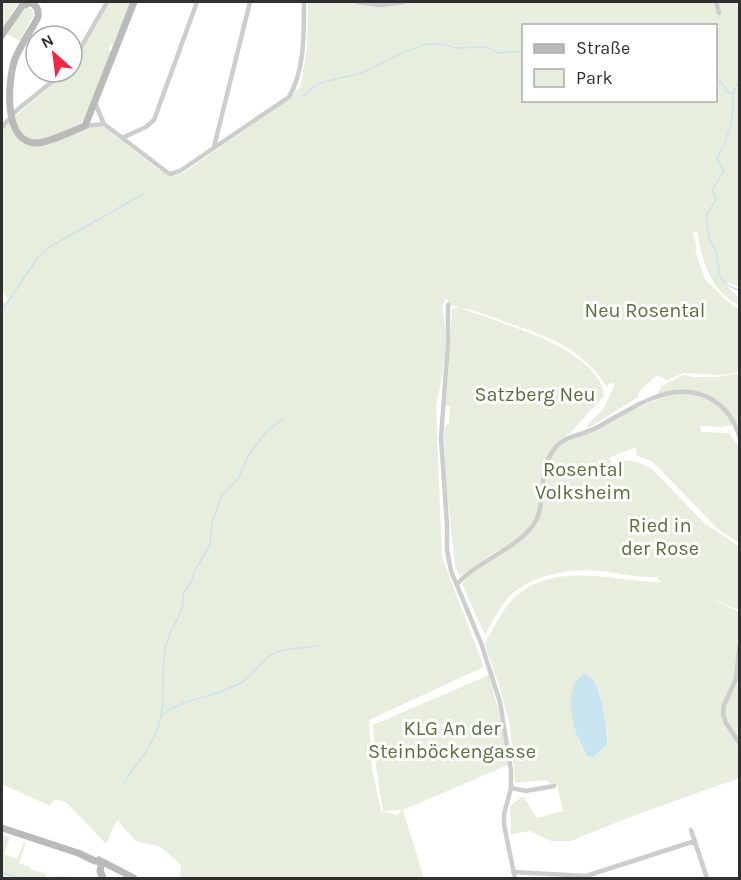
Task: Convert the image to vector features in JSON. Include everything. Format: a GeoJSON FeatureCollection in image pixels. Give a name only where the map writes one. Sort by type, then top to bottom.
{"type":"FeatureCollection","features":[{"type":"Feature","properties":{"kind":"street"},"geometry":{"type":"LineString","coordinates":[[84,42],[107,2]]}},
{"type":"Feature","properties":{"kind":"street"},"geometry":{"type":"LineString","coordinates":[[86,126],[134,2]]}},
{"type":"Feature","properties":{"kind":"street"},"geometry":{"type":"LineString","coordinates":[[122,138],[149,126],[154,120],[197,2]]}},
{"type":"Feature","properties":{"kind":"street"},"geometry":{"type":"LineString","coordinates":[[214,148],[250,2]]}},
{"type":"Feature","properties":{"kind":"street"},"geometry":{"type":"LineString","coordinates":[[95,103],[104,124],[171,174],[180,171],[289,97],[298,72],[304,29],[304,2]]}},
{"type":"Feature","properties":{"kind":"street"},"geometry":{"type":"LineString","coordinates":[[358,2],[381,5],[404,2]]}},
{"type":"Feature","properties":{"kind":"street"},"geometry":{"type":"LineString","coordinates":[[716,2],[719,13]]}},
{"type":"Feature","properties":{"kind":"street"},"geometry":{"type":"LineString","coordinates":[[2,35],[22,6],[30,3],[38,4],[38,17],[17,55],[10,77],[12,116],[17,133],[24,139],[40,142],[86,126],[104,124]]}},
{"type":"Feature","properties":{"kind":"street"},"geometry":{"type":"LineString","coordinates":[[2,127],[50,84]]}},
{"type":"Feature","properties":{"kind":"street"},"geometry":{"type":"LineString","coordinates":[[448,305],[448,343],[441,447],[447,550],[451,571],[497,687],[509,756],[511,788],[504,814],[515,879]]}},
{"type":"Feature","properties":{"kind":"street"},"geometry":{"type":"LineString","coordinates":[[457,584],[469,572],[521,537],[532,526],[540,508],[541,481],[545,468],[555,448],[567,438],[595,429],[632,408],[660,396],[680,392],[704,396],[720,405],[734,420],[740,438]]}},
{"type":"Feature","properties":{"kind":"street"},"geometry":{"type":"LineString","coordinates":[[740,643],[736,679],[724,705],[723,714],[726,723],[740,744]]}},
{"type":"Feature","properties":{"kind":"street"},"geometry":{"type":"LineString","coordinates":[[511,788],[526,791],[554,786]]}},
{"type":"Feature","properties":{"kind":"street"},"geometry":{"type":"LineString","coordinates":[[2,828],[102,862],[134,879]]}},
{"type":"Feature","properties":{"kind":"street"},"geometry":{"type":"LineString","coordinates":[[691,830],[707,879]]}},
{"type":"Feature","properties":{"kind":"street"},"geometry":{"type":"LineString","coordinates":[[513,872],[586,876],[695,841]]}},
{"type":"Feature","properties":{"kind":"street"},"geometry":{"type":"LineString","coordinates":[[102,862],[100,870],[103,877]]}},
{"type":"Feature","properties":{"kind":"green space"},"geometry":{"type":"Polygon","coordinates":[[[2,2],[22,2],[16,6],[2,30],[2,2]]]}},
{"type":"Feature","properties":{"kind":"green space"},"geometry":{"type":"Polygon","coordinates":[[[109,2],[131,2],[113,45],[110,45],[111,53],[85,117],[81,123],[73,127],[104,127],[159,170],[173,177],[183,173],[285,102],[301,86],[307,46],[308,2],[739,2],[739,287],[730,283],[725,284],[739,298],[739,305],[721,292],[714,283],[705,263],[697,231],[693,232],[697,249],[695,250],[705,279],[728,302],[739,309],[739,372],[723,375],[684,373],[667,380],[657,375],[639,392],[638,397],[589,428],[587,425],[603,410],[615,384],[609,383],[607,387],[586,361],[546,337],[476,311],[461,308],[521,330],[567,351],[585,364],[598,379],[604,396],[570,433],[551,449],[542,471],[539,493],[544,492],[547,468],[552,455],[570,440],[600,424],[656,400],[661,386],[684,375],[718,377],[739,373],[739,428],[738,424],[721,427],[700,426],[701,432],[729,433],[739,447],[739,543],[718,529],[652,461],[637,456],[636,447],[611,457],[609,460],[617,466],[622,465],[623,461],[630,461],[652,469],[704,523],[739,546],[739,610],[703,595],[739,612],[739,778],[571,841],[551,841],[530,831],[511,834],[510,806],[523,796],[537,818],[563,811],[557,785],[554,786],[546,780],[515,783],[510,726],[485,645],[500,617],[515,597],[531,586],[549,579],[586,576],[661,582],[657,577],[590,570],[551,575],[526,584],[507,599],[485,635],[462,584],[471,573],[502,552],[500,549],[460,576],[455,566],[445,474],[444,436],[445,427],[449,423],[450,407],[446,405],[452,309],[460,307],[448,305],[448,300],[445,299],[443,311],[445,356],[436,406],[442,557],[484,667],[369,720],[372,769],[381,811],[397,815],[402,810],[383,811],[376,767],[373,725],[489,675],[502,724],[508,765],[403,810],[424,878],[180,878],[181,865],[159,846],[137,842],[117,820],[106,844],[66,802],[55,799],[50,806],[2,784],[2,304],[8,300],[2,290],[2,130],[53,84],[84,84],[84,45],[109,2]],[[583,674],[577,679],[575,711],[580,744],[592,757],[608,736],[600,696],[583,674]]]}},
{"type":"Feature","properties":{"kind":"green space"},"geometry":{"type":"Polygon","coordinates":[[[27,8],[32,9],[33,16],[29,24],[24,24],[24,33],[20,41],[7,34],[27,8]]]}},
{"type":"Feature","properties":{"kind":"green space"},"geometry":{"type":"Polygon","coordinates":[[[2,835],[10,837],[4,854],[17,859],[24,842],[26,843],[19,863],[30,869],[47,874],[46,877],[84,878],[2,878],[2,835]]]}},
{"type":"Feature","properties":{"kind":"water"},"geometry":{"type":"Polygon","coordinates":[[[584,674],[595,684],[606,730],[607,744],[593,757],[588,756],[578,738],[572,714],[573,690],[577,680],[584,674]]]}},
{"type":"Feature","properties":{"kind":"waterway"},"geometry":{"type":"LineString","coordinates":[[302,97],[321,83],[357,74],[404,52],[430,44],[442,44],[454,48],[489,48],[498,53],[522,51]]}},
{"type":"Feature","properties":{"kind":"waterway"},"geometry":{"type":"LineString","coordinates":[[717,78],[726,88],[726,92],[731,93]]}},
{"type":"Feature","properties":{"kind":"waterway"},"geometry":{"type":"LineString","coordinates":[[740,80],[733,95],[730,128],[717,159],[724,171],[712,190],[716,200],[706,216],[709,239],[716,250],[720,276],[727,285],[740,291]]}},
{"type":"Feature","properties":{"kind":"waterway"},"geometry":{"type":"LineString","coordinates":[[2,310],[39,256],[48,248],[145,193]]}},
{"type":"Feature","properties":{"kind":"waterway"},"geometry":{"type":"LineString","coordinates":[[124,783],[147,750],[158,728],[161,718],[166,645],[182,608],[183,593],[191,583],[194,572],[210,545],[212,523],[221,497],[238,479],[249,455],[267,431],[284,418]]}},
{"type":"Feature","properties":{"kind":"waterway"},"geometry":{"type":"LineString","coordinates":[[162,715],[181,704],[242,682],[272,654],[318,646]]}},
{"type":"Feature","properties":{"kind":"waterway"},"geometry":{"type":"LineString","coordinates":[[740,703],[740,713]]}},
{"type":"Feature","properties":{"kind":"waterway"},"geometry":{"type":"LineString","coordinates":[[2,873],[22,878]]}},
{"type":"Feature","properties":{"kind":"park label","name":"Neu Rosental"},"geometry":{"type":"Point","coordinates":[645,310]}},
{"type":"Feature","properties":{"kind":"park label","name":"Satzberg Neu"},"geometry":{"type":"Point","coordinates":[535,394]}},
{"type":"Feature","properties":{"kind":"park label","name":"Rosental Volksheim"},"geometry":{"type":"Point","coordinates":[583,480]}},
{"type":"Feature","properties":{"kind":"park label","name":"Ried in der Rose"},"geometry":{"type":"Point","coordinates":[660,536]}},
{"type":"Feature","properties":{"kind":"park label","name":"KLG An der Steinböckengasse"},"geometry":{"type":"Point","coordinates":[452,740]}}]}
